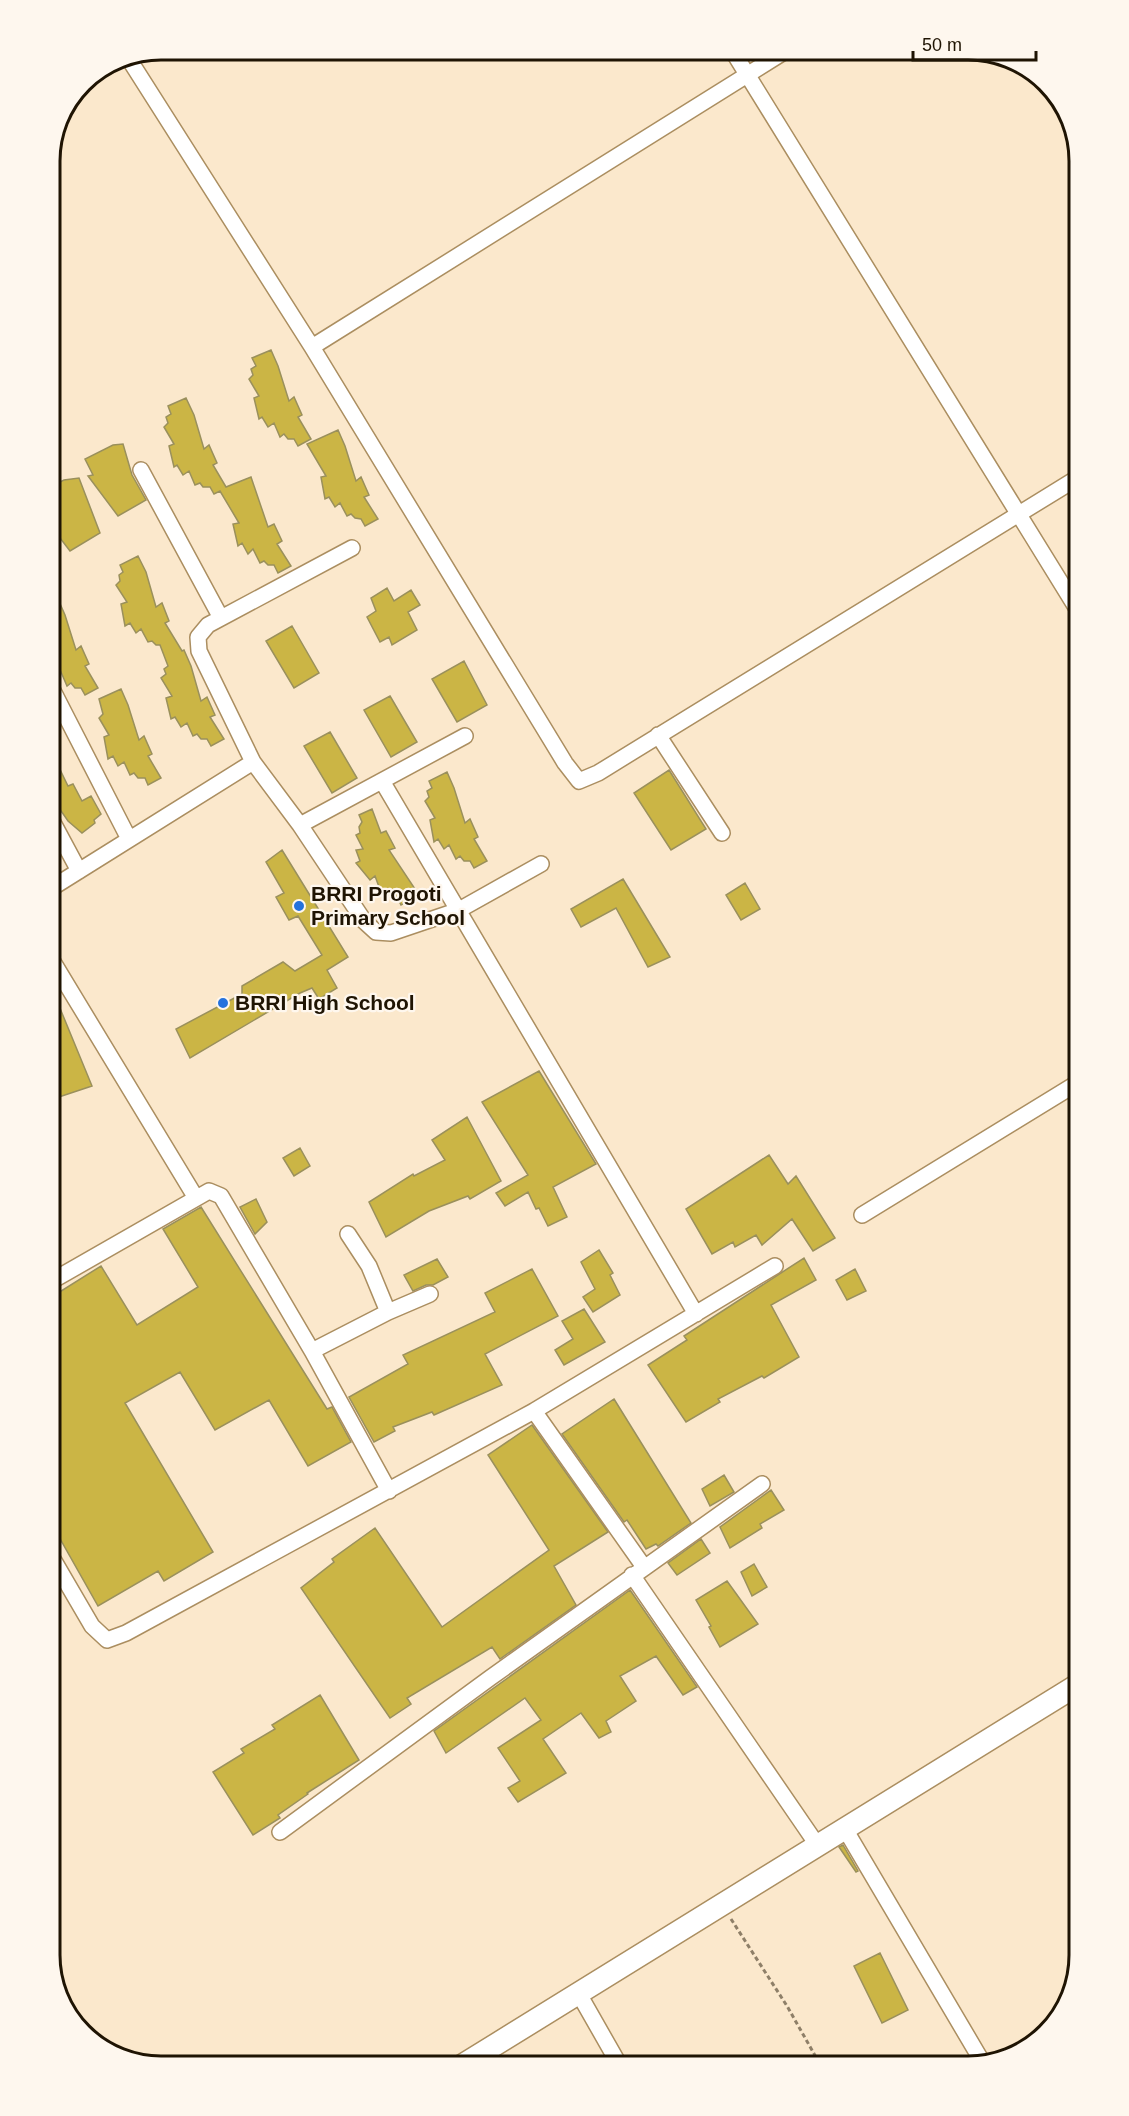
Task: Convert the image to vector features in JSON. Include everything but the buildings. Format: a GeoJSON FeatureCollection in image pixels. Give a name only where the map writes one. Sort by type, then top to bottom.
{"type":"FeatureCollection","features":[{"type":"Feature","properties":{"kind":"main road"},"geometry":{"type":"LineString","coordinates":[[477,2056],[1069,1691]]}},
{"type":"Feature","properties":{"kind":"street"},"geometry":{"type":"LineString","coordinates":[[738,60],[1069,594]]}},
{"type":"Feature","properties":{"kind":"street"},"geometry":{"type":"LineString","coordinates":[[312,347],[771,60]]}},
{"type":"Feature","properties":{"kind":"street"},"geometry":{"type":"LineString","coordinates":[[132,64],[312,347],[565,763],[579,781],[598,773],[1069,484]]}},
{"type":"Feature","properties":{"kind":"street"},"geometry":{"type":"LineString","coordinates":[[141,470],[221,618]]}},
{"type":"Feature","properties":{"kind":"street"},"geometry":{"type":"LineString","coordinates":[[352,548],[208,625],[198,637],[199,651],[252,762],[300,825],[364,921],[376,932],[391,933],[459,910],[541,864]]}},
{"type":"Feature","properties":{"kind":"street"},"geometry":{"type":"LineString","coordinates":[[60,705],[129,839]]}},
{"type":"Feature","properties":{"kind":"street"},"geometry":{"type":"LineString","coordinates":[[658,735],[722,833]]}},
{"type":"Feature","properties":{"kind":"street"},"geometry":{"type":"LineString","coordinates":[[300,825],[465,736]]}},
{"type":"Feature","properties":{"kind":"street"},"geometry":{"type":"LineString","coordinates":[[60,883],[252,762]]}},
{"type":"Feature","properties":{"kind":"street"},"geometry":{"type":"LineString","coordinates":[[382,781],[696,1314]]}},
{"type":"Feature","properties":{"kind":"street"},"geometry":{"type":"LineString","coordinates":[[60,836],[79,871]]}},
{"type":"Feature","properties":{"kind":"street"},"geometry":{"type":"LineString","coordinates":[[60,974],[196,1198]]}},
{"type":"Feature","properties":{"kind":"street"},"geometry":{"type":"LineString","coordinates":[[862,1215],[1069,1089]]}},
{"type":"Feature","properties":{"kind":"street"},"geometry":{"type":"LineString","coordinates":[[60,1276],[209,1191],[221,1196],[312,1351],[389,1491]]}},
{"type":"Feature","properties":{"kind":"street"},"geometry":{"type":"LineString","coordinates":[[348,1234],[369,1266],[388,1312]]}},
{"type":"Feature","properties":{"kind":"street"},"geometry":{"type":"LineString","coordinates":[[60,1571],[92,1626],[107,1640],[126,1633],[534,1411],[776,1266]]}},
{"type":"Feature","properties":{"kind":"street"},"geometry":{"type":"LineString","coordinates":[[312,1351],[388,1312],[430,1294]]}},
{"type":"Feature","properties":{"kind":"street"},"geometry":{"type":"LineString","coordinates":[[534,1411],[818,1846]]}},
{"type":"Feature","properties":{"kind":"street"},"geometry":{"type":"LineString","coordinates":[[280,1832],[638,1571],[762,1484]]}},
{"type":"Feature","properties":{"kind":"street"},"geometry":{"type":"LineString","coordinates":[[845,1829],[978,2055]]}},
{"type":"Feature","properties":{"kind":"street"},"geometry":{"type":"LineString","coordinates":[[579,1994],[615,2056]]}},
{"type":"Feature","properties":{"kind":"path"},"geometry":{"type":"LineString","coordinates":[[722,1905],[787,2006],[815,2056]]}},
{"type":"Feature","properties":{"kind":"place","name":"BRRI Progoti Primary School"},"geometry":{"type":"Point","coordinates":[299,906]}},
{"type":"Feature","properties":{"kind":"place","name":"BRRI High School"},"geometry":{"type":"Point","coordinates":[223,1003]}}]}
